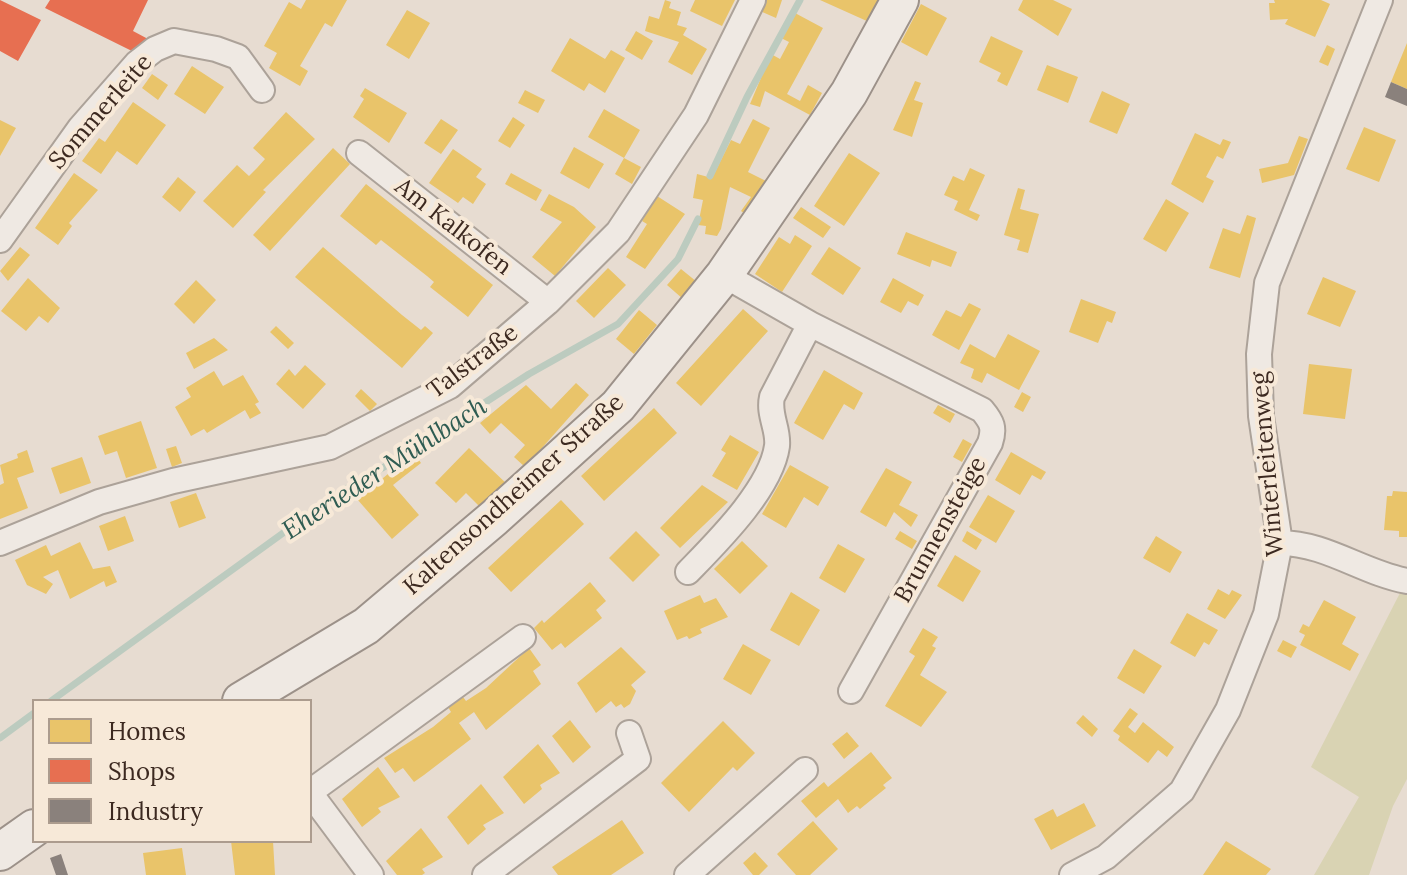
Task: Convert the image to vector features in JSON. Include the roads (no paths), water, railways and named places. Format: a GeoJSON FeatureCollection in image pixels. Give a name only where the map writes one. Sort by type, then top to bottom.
{"type":"FeatureCollection","features":[{"type":"Feature","properties":{"kind":"main road","name":"Kaltensondheimer Straße"},"geometry":{"type":"LineString","coordinates":[[246,699],[366,626],[494,518],[618,406],[724,275],[849,93],[900,0]]}},
{"type":"Feature","properties":{"kind":"main road"},"geometry":{"type":"LineString","coordinates":[[0,852],[32,829]]}},
{"type":"Feature","properties":{"kind":"street","name":"Talstraße"},"geometry":{"type":"LineString","coordinates":[[0,543],[99,502],[173,481],[330,447],[450,386],[548,302],[618,232],[696,115],[753,0]]}},
{"type":"Feature","properties":{"kind":"street","name":"Winterleitenweg"},"geometry":{"type":"LineString","coordinates":[[1072,875],[1106,857],[1182,791],[1228,710],[1266,614],[1280,543],[1261,416],[1259,354],[1267,283],[1380,0]]}},
{"type":"Feature","properties":{"kind":"street","name":"Sommerleite"},"geometry":{"type":"LineString","coordinates":[[0,240],[80,128],[137,63],[155,49],[174,41],[216,49],[238,57],[262,90]]}},
{"type":"Feature","properties":{"kind":"street","name":"Am Kalkofen"},"geometry":{"type":"LineString","coordinates":[[359,153],[548,302]]}},
{"type":"Feature","properties":{"kind":"street","name":"Brunnensteige"},"geometry":{"type":"LineString","coordinates":[[724,275],[810,324],[982,410],[991,421],[994,432],[851,691]]}},
{"type":"Feature","properties":{"kind":"street"},"geometry":{"type":"LineString","coordinates":[[688,572],[742,515],[773,459],[777,438],[770,408],[772,397],[810,324]]}},
{"type":"Feature","properties":{"kind":"street"},"geometry":{"type":"LineString","coordinates":[[1280,543],[1317,548],[1407,581]]}},
{"type":"Feature","properties":{"kind":"street"},"geometry":{"type":"LineString","coordinates":[[312,791],[523,637]]}},
{"type":"Feature","properties":{"kind":"street"},"geometry":{"type":"LineString","coordinates":[[485,875],[638,759],[629,733]]}},
{"type":"Feature","properties":{"kind":"street"},"geometry":{"type":"LineString","coordinates":[[687,875],[805,770]]}},
{"type":"Feature","properties":{"kind":"street"},"geometry":{"type":"LineString","coordinates":[[312,795],[371,875]]}},
{"type":"Feature","properties":{"kind":"waterway","name":"Eherieder Mühlbach"},"geometry":{"type":"LineString","coordinates":[[710,176],[747,97],[800,0]]}},
{"type":"Feature","properties":{"kind":"waterway","name":"Eherieder Mühlbach"},"geometry":{"type":"LineString","coordinates":[[54,699],[337,494],[398,459],[529,374],[618,324],[678,259],[698,219]]}},
{"type":"Feature","properties":{"kind":"waterway","name":"Eherieder Mühlbach"},"geometry":{"type":"LineString","coordinates":[[0,738],[32,714]]}}]}
